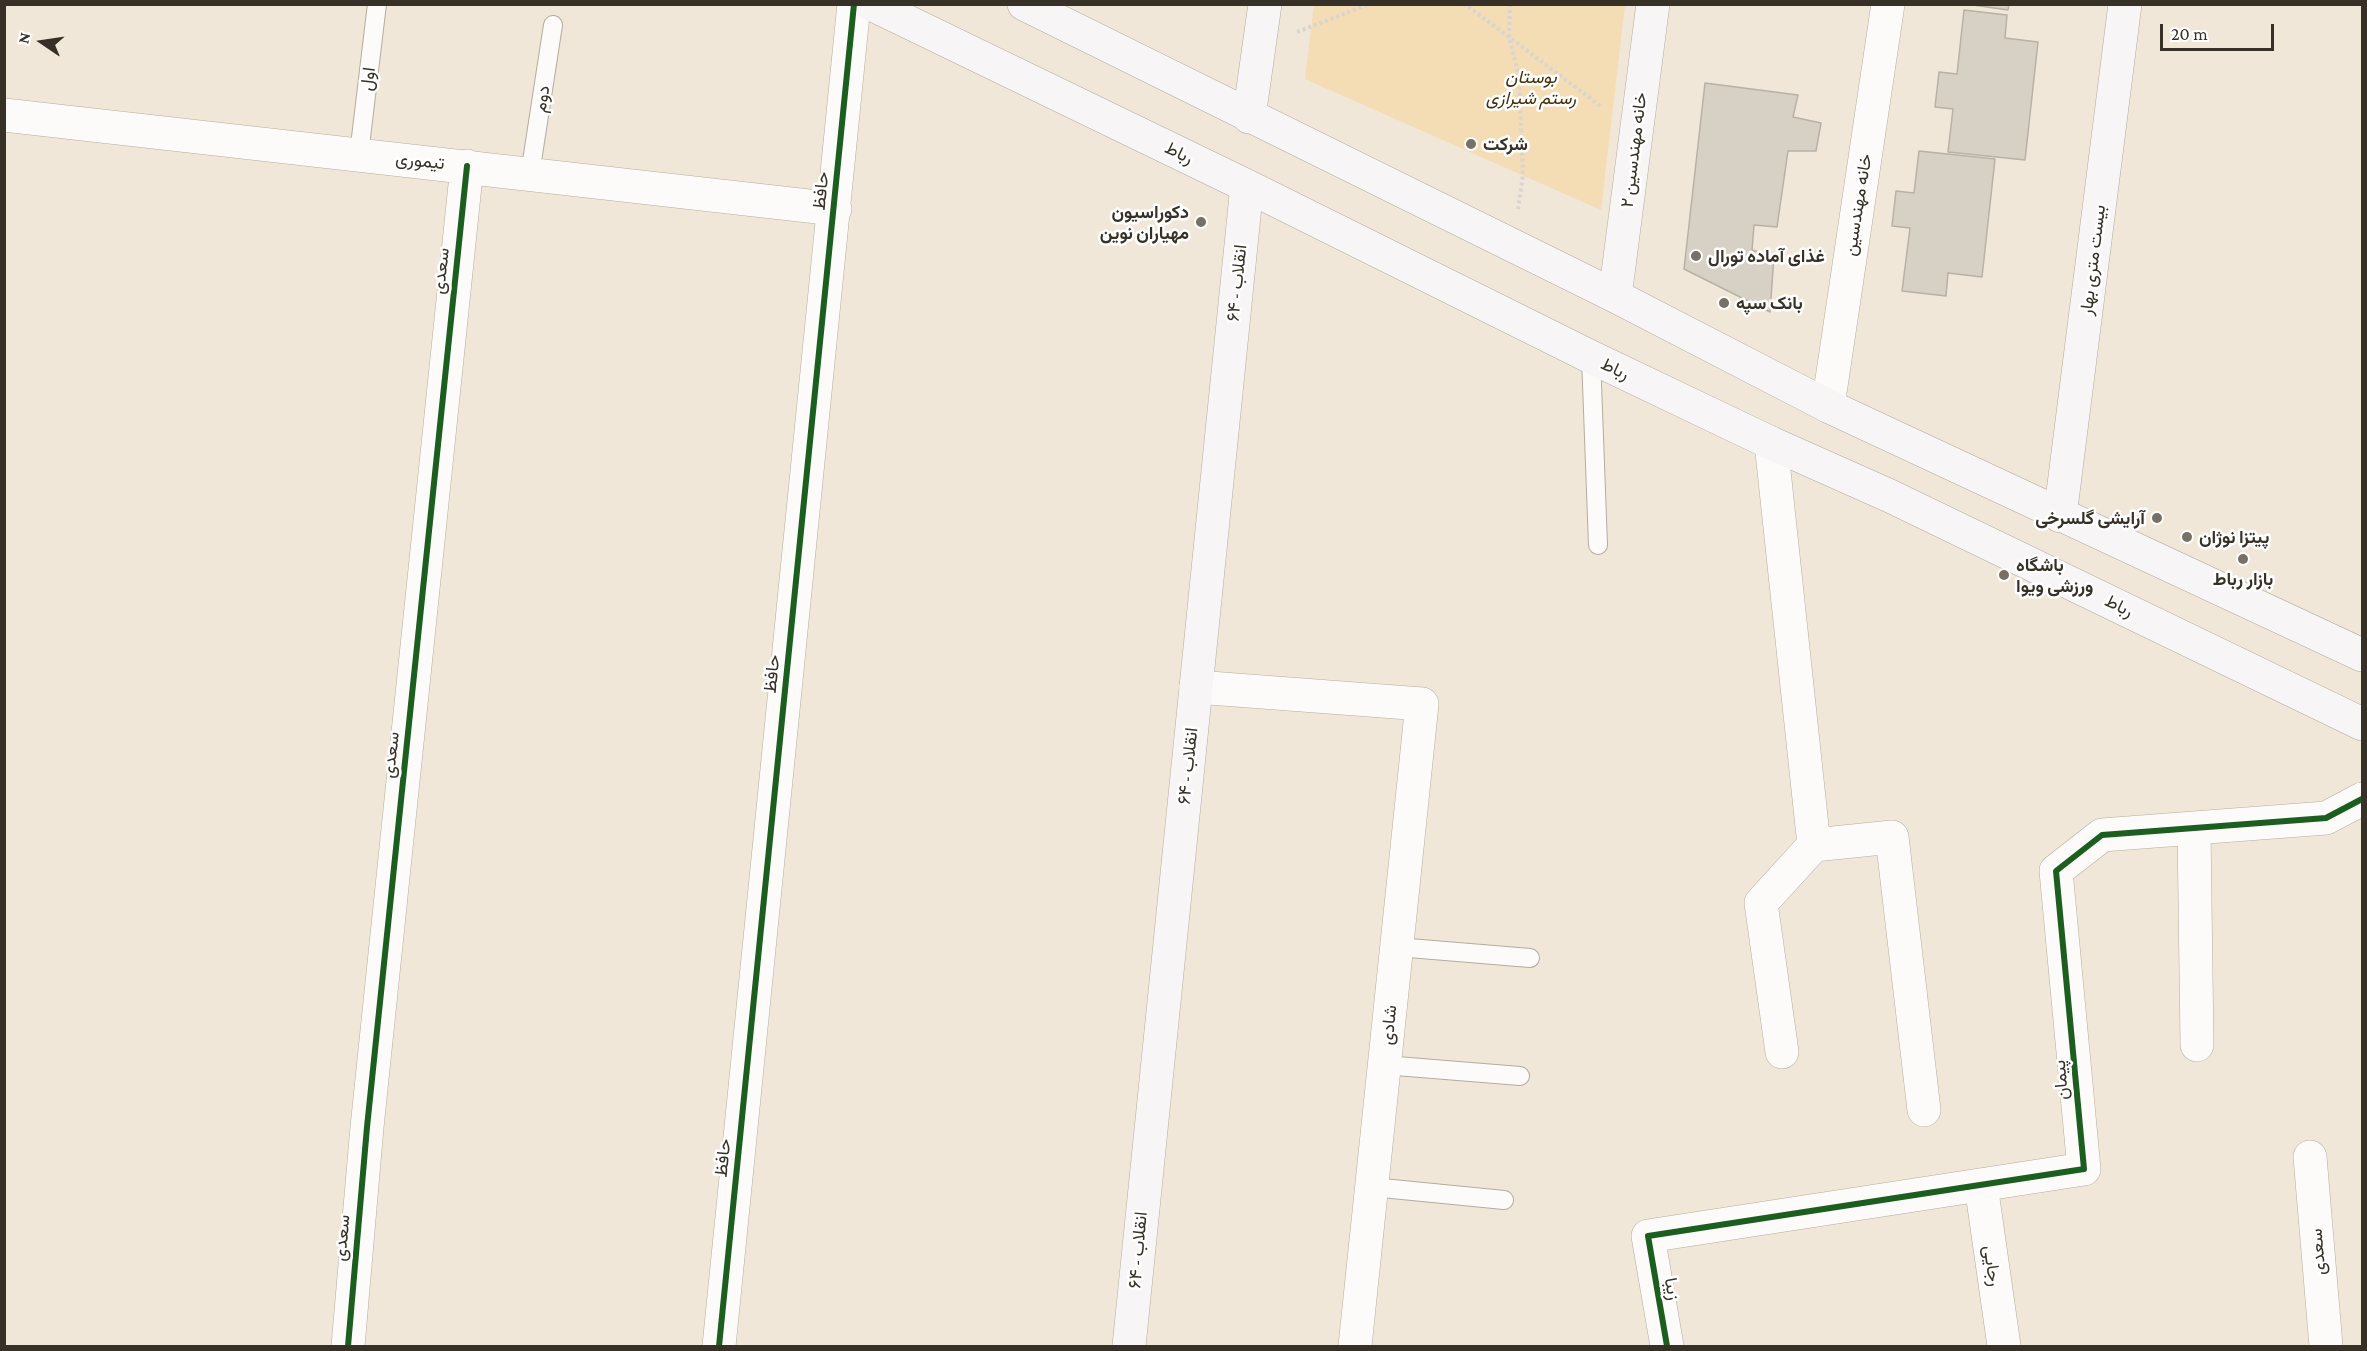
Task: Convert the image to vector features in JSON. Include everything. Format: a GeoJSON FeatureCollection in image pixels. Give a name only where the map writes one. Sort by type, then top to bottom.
{"type":"FeatureCollection","features":[{"type":"Feature","properties":{"kind":"main road","name":"رباط"},"geometry":{"type":"LineString","coordinates":[[871,4],[1247,186],[1591,357],[1771,443],[1890,496],[2362,724]]}},
{"type":"Feature","properties":{"kind":"main road"},"geometry":{"type":"LineString","coordinates":[[1024,4],[1615,296],[1828,406],[2362,655]]}},
{"type":"Feature","properties":{"kind":"main road"},"geometry":{"type":"LineString","coordinates":[[1249,117],[1265,4]]}},
{"type":"Feature","properties":{"kind":"main road","name":"خانه مهندسین ۲"},"geometry":{"type":"LineString","coordinates":[[1615,296],[1653,4]]}},
{"type":"Feature","properties":{"kind":"main road","name":"بیست متری بهار"},"geometry":{"type":"LineString","coordinates":[[2061,516],[2125,4]]}},
{"type":"Feature","properties":{"kind":"main road","name":"انقلاب - ۶۴"},"geometry":{"type":"LineString","coordinates":[[1129,1347],[1247,186]]}},
{"type":"Feature","properties":{"kind":"street","name":"حافظ"},"geometry":{"type":"LineString","coordinates":[[719,1347],[854,4]]}},
{"type":"Feature","properties":{"kind":"street","name":"خانه مهندسین"},"geometry":{"type":"LineString","coordinates":[[1828,406],[1888,4]]}},
{"type":"Feature","properties":{"kind":"street","name":"تیموری"},"geometry":{"type":"LineString","coordinates":[[4,115],[835,209]]}},
{"type":"Feature","properties":{"kind":"street","name":"سعدی"},"geometry":{"type":"LineString","coordinates":[[348,1347],[370,1103],[467,166]]}},
{"type":"Feature","properties":{"kind":"street"},"geometry":{"type":"LineString","coordinates":[[1771,443],[1814,845]]}},
{"type":"Feature","properties":{"kind":"street","name":"شادی"},"geometry":{"type":"LineString","coordinates":[[1196,687],[1422,704],[1355,1347]]}},
{"type":"Feature","properties":{"kind":"street","name":"پیمان"},"geometry":{"type":"LineString","coordinates":[[1648,1236],[2084,1169],[2056,871],[2102,835],[2326,818],[2362,799]]}},
{"type":"Feature","properties":{"kind":"street"},"geometry":{"type":"LineString","coordinates":[[2194,829],[2197,1045]]}},
{"type":"Feature","properties":{"kind":"street"},"geometry":{"type":"LineString","coordinates":[[1782,1052],[1761,903],[1814,845],[1892,837],[1924,1110]]}},
{"type":"Feature","properties":{"kind":"street","name":"سعدی"},"geometry":{"type":"LineString","coordinates":[[2310,1157],[2326,1347]]}},
{"type":"Feature","properties":{"kind":"street","name":"رجایی"},"geometry":{"type":"LineString","coordinates":[[1981,1185],[2004,1347]]}},
{"type":"Feature","properties":{"kind":"street","name":"زیبا"},"geometry":{"type":"LineString","coordinates":[[1648,1236],[1667,1347]]}},
{"type":"Feature","properties":{"kind":"lane","name":"اول"},"geometry":{"type":"LineString","coordinates":[[359,154],[377,4]]}},
{"type":"Feature","properties":{"kind":"lane","name":"دوم"},"geometry":{"type":"LineString","coordinates":[[530,174],[553,25]]}},
{"type":"Feature","properties":{"kind":"lane"},"geometry":{"type":"LineString","coordinates":[[1591,357],[1598,545]]}},
{"type":"Feature","properties":{"kind":"lane"},"geometry":{"type":"LineString","coordinates":[[1397,947],[1530,958]]}},
{"type":"Feature","properties":{"kind":"lane"},"geometry":{"type":"LineString","coordinates":[[1384,1065],[1520,1076]]}},
{"type":"Feature","properties":{"kind":"lane"},"geometry":{"type":"LineString","coordinates":[[1372,1187],[1504,1200]]}},
{"type":"Feature","properties":{"kind":"path"},"geometry":{"type":"LineString","coordinates":[[1311,27],[1370,4]]}},
{"type":"Feature","properties":{"kind":"path"},"geometry":{"type":"LineString","coordinates":[[1463,4],[1603,107]]}},
{"type":"Feature","properties":{"kind":"path"},"geometry":{"type":"LineString","coordinates":[[1510,4],[1509,37],[1519,77],[1523,175]]}},
{"type":"Feature","properties":{"kind":"green space","name":"بوستان رستم شیرازی"},"geometry":{"type":"Polygon","coordinates":[[[1314,5],[1625,5],[1601,210],[1305,79],[1314,5]]]}},
{"type":"Feature","properties":{"kind":"building"},"geometry":{"type":"Polygon","coordinates":[[[1966,4],[2009,4],[2008,10],[1966,4]]]}},
{"type":"Feature","properties":{"kind":"building"},"geometry":{"type":"Polygon","coordinates":[[[1964,10],[2007,15],[2005,38],[2038,42],[2025,160],[1948,152],[1953,109],[1935,107],[1939,72],[1957,74],[1964,10]]]}},
{"type":"Feature","properties":{"kind":"building"},"geometry":{"type":"Polygon","coordinates":[[[1705,83],[1798,95],[1793,117],[1821,123],[1816,151],[1788,151],[1777,227],[1754,225],[1752,250],[1774,256],[1770,312],[1684,269],[1705,83]]]}},
{"type":"Feature","properties":{"kind":"building"},"geometry":{"type":"Polygon","coordinates":[[[1919,151],[1995,159],[1982,277],[1948,273],[1946,296],[1902,291],[1910,228],[1892,226],[1896,191],[1914,193],[1919,151]]]}},
{"type":"Feature","properties":{"kind":"cycle path"},"geometry":{"type":"LineString","coordinates":[[719,1346],[854,4]]}},
{"type":"Feature","properties":{"kind":"cycle path"},"geometry":{"type":"LineString","coordinates":[[348,1346],[367,1127],[467,166]]}},
{"type":"Feature","properties":{"kind":"cycle path"},"geometry":{"type":"LineString","coordinates":[[1667,1346],[1648,1236],[2084,1169],[2056,871],[2102,835],[2326,818],[2362,799]]}},
{"type":"Feature","properties":{"kind":"place","name":"شرکت"},"geometry":{"type":"Point","coordinates":[1471,144]}},
{"type":"Feature","properties":{"kind":"place","name":"دکوراسیون مهیاران نوین"},"geometry":{"type":"Point","coordinates":[1201,222]}},
{"type":"Feature","properties":{"kind":"place","name":"غذای آماده تورال"},"geometry":{"type":"Point","coordinates":[1696,256]}},
{"type":"Feature","properties":{"kind":"place","name":"بانک سپه"},"geometry":{"type":"Point","coordinates":[1724,303]}},
{"type":"Feature","properties":{"kind":"place","name":"آرایشی گلسرخی"},"geometry":{"type":"Point","coordinates":[2157,518]}},
{"type":"Feature","properties":{"kind":"place","name":"پیتزا نوژان"},"geometry":{"type":"Point","coordinates":[2187,537]}},
{"type":"Feature","properties":{"kind":"place","name":"بازار رباط"},"geometry":{"type":"Point","coordinates":[2243,559]}},
{"type":"Feature","properties":{"kind":"place","name":"باشگاه ورزشی ویوا"},"geometry":{"type":"Point","coordinates":[2004,575]}}]}
